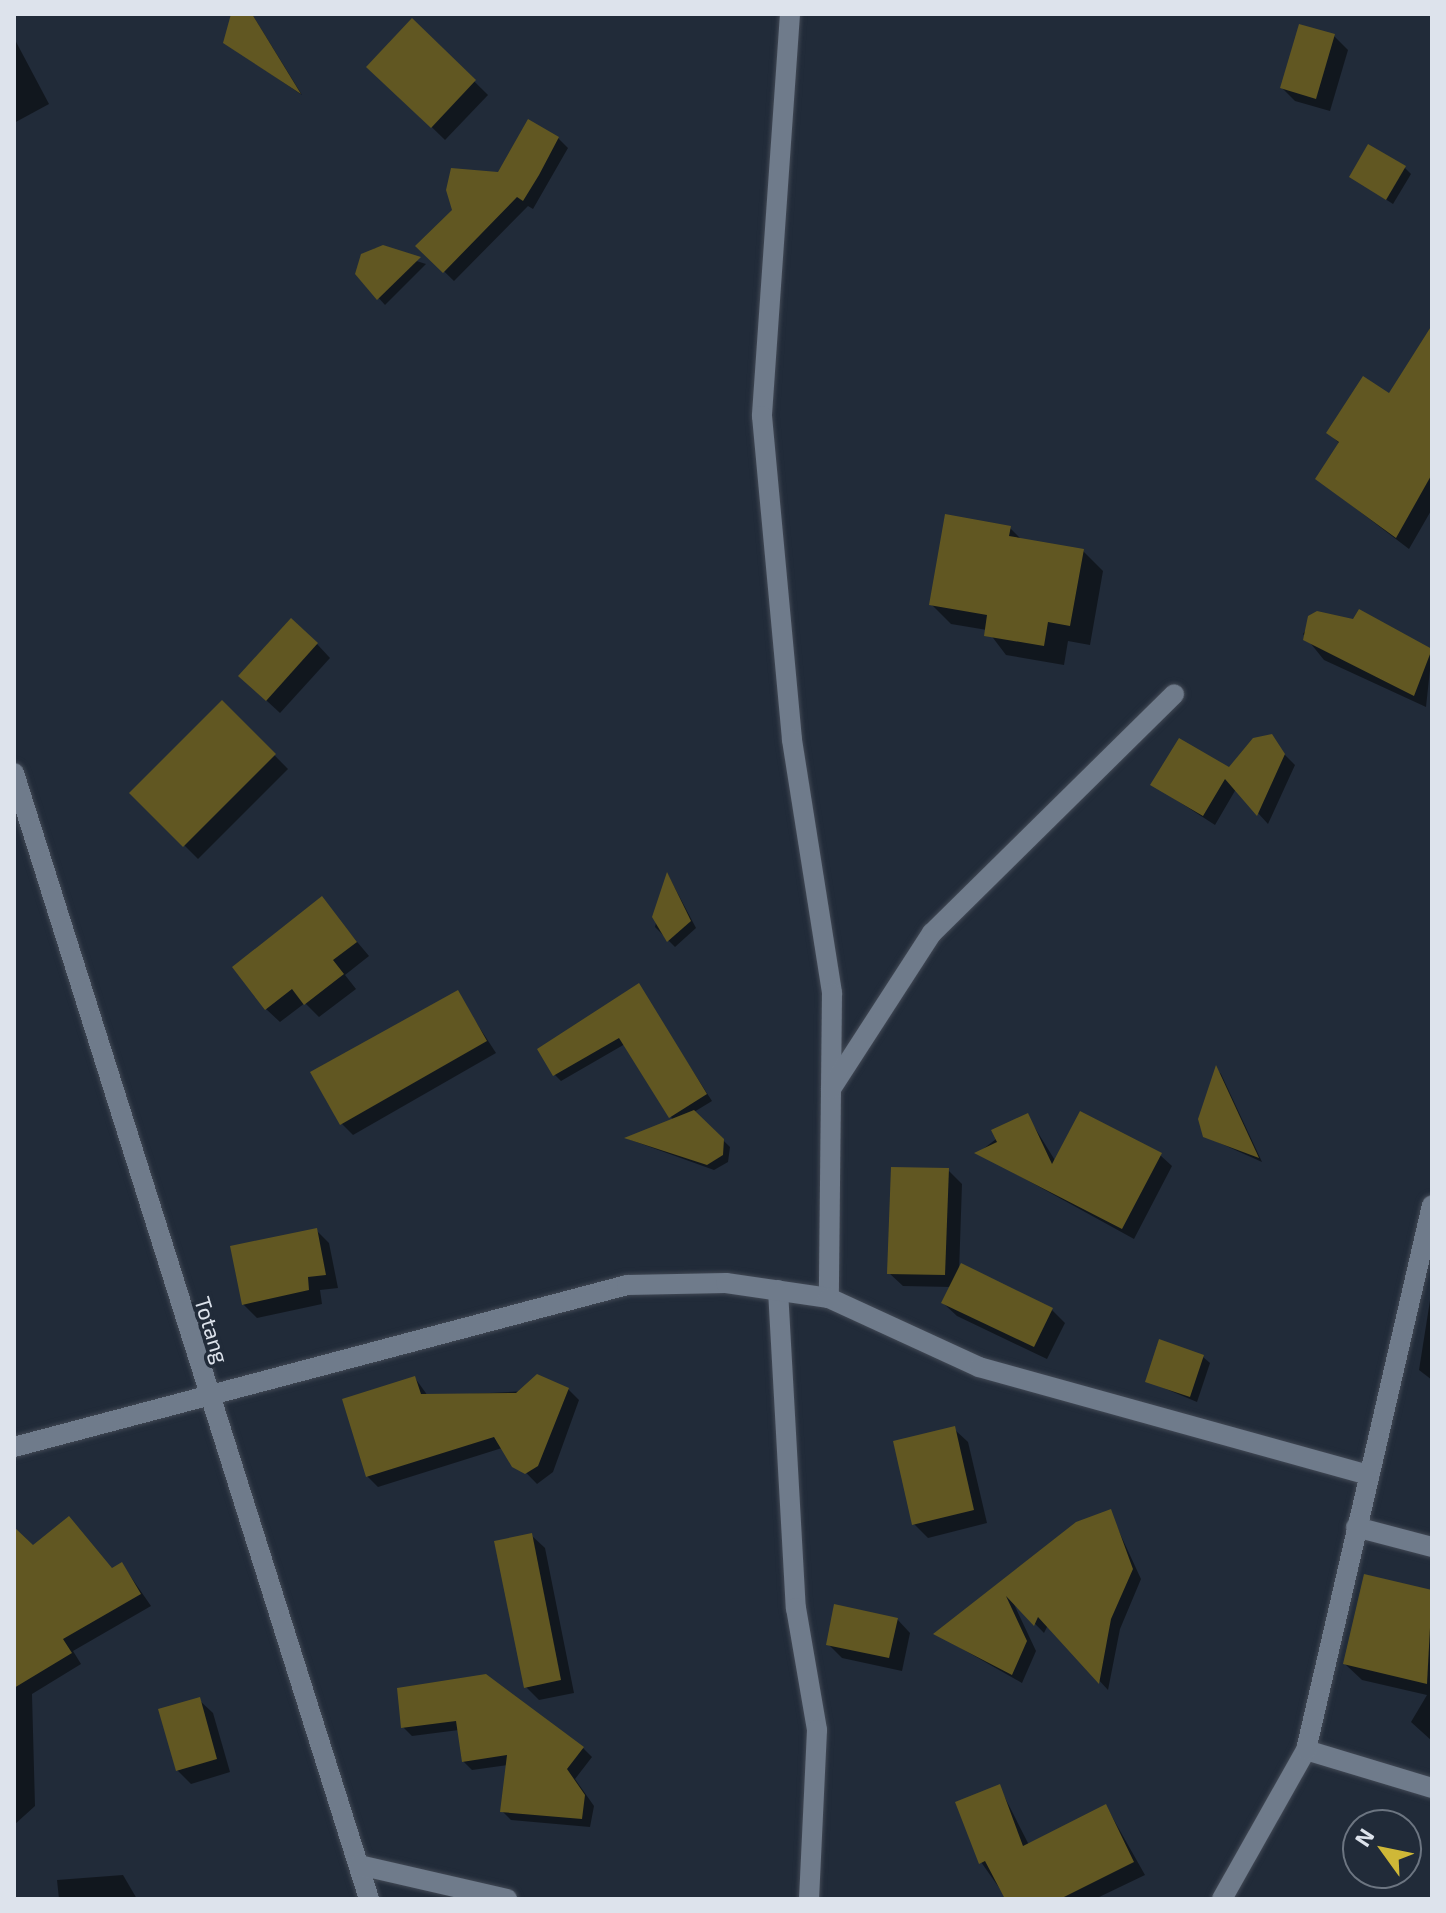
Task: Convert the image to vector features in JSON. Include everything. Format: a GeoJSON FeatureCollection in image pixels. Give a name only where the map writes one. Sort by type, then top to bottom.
{"type":"FeatureCollection","features":[{"type":"Feature","properties":{"kind":"street"},"geometry":{"type":"LineString","coordinates":[[790,14],[762,416],[792,740],[832,993],[829,1298]]}},
{"type":"Feature","properties":{"kind":"street"},"geometry":{"type":"LineString","coordinates":[[831,1089],[932,933],[1174,694]]}},
{"type":"Feature","properties":{"kind":"street","name":"Totang"},"geometry":{"type":"LineString","coordinates":[[14,773],[207,1396],[369,1899]]}},
{"type":"Feature","properties":{"kind":"street"},"geometry":{"type":"LineString","coordinates":[[1222,1899],[1306,1750],[1432,1205]]}},
{"type":"Feature","properties":{"kind":"street"},"geometry":{"type":"LineString","coordinates":[[15,1446],[627,1285],[726,1283],[829,1298],[979,1367],[1369,1475]]}},
{"type":"Feature","properties":{"kind":"street"},"geometry":{"type":"LineString","coordinates":[[778,1290],[796,1608],[817,1730],[809,1899]]}},
{"type":"Feature","properties":{"kind":"street"},"geometry":{"type":"LineString","coordinates":[[1356,1527],[1432,1547]]}},
{"type":"Feature","properties":{"kind":"street"},"geometry":{"type":"LineString","coordinates":[[1306,1750],[1432,1788]]}},
{"type":"Feature","properties":{"kind":"street"},"geometry":{"type":"LineString","coordinates":[[359,1865],[507,1899]]}},
{"type":"Feature","properties":{"kind":"building"},"geometry":{"type":"Polygon","coordinates":[[[231,14],[252,14],[301,94],[223,43],[231,14]]]}},
{"type":"Feature","properties":{"kind":"building"},"geometry":{"type":"Polygon","coordinates":[[[412,18],[476,80],[431,128],[366,67],[412,18]]]}},
{"type":"Feature","properties":{"kind":"building"},"geometry":{"type":"Polygon","coordinates":[[[1299,24],[1335,34],[1316,99],[1280,88],[1299,24]]]}},
{"type":"Feature","properties":{"kind":"building"},"geometry":{"type":"Polygon","coordinates":[[[528,119],[559,137],[539,175],[523,201],[517,197],[443,273],[415,246],[452,210],[446,190],[451,168],[498,172],[528,119]]]}},
{"type":"Feature","properties":{"kind":"building"},"geometry":{"type":"Polygon","coordinates":[[[1368,144],[1406,166],[1386,200],[1349,177],[1368,144]]]}},
{"type":"Feature","properties":{"kind":"building"},"geometry":{"type":"Polygon","coordinates":[[[383,245],[421,257],[377,300],[355,274],[361,254],[383,245]]]}},
{"type":"Feature","properties":{"kind":"building"},"geometry":{"type":"Polygon","coordinates":[[[1432,325],[1432,474],[1396,538],[1315,479],[1339,442],[1326,433],[1363,376],[1389,393],[1432,325]]]}},
{"type":"Feature","properties":{"kind":"building"},"geometry":{"type":"Polygon","coordinates":[[[945,514],[1011,526],[1009,536],[1084,549],[1070,626],[1048,622],[1044,646],[984,636],[987,615],[929,605],[945,514]]]}},
{"type":"Feature","properties":{"kind":"building"},"geometry":{"type":"Polygon","coordinates":[[[1359,609],[1432,649],[1414,696],[1303,640],[1308,616],[1317,611],[1353,619],[1359,609]]]}},
{"type":"Feature","properties":{"kind":"building"},"geometry":{"type":"Polygon","coordinates":[[[291,618],[318,643],[266,701],[238,676],[291,618]]]}},
{"type":"Feature","properties":{"kind":"building"},"geometry":{"type":"Polygon","coordinates":[[[222,700],[276,754],[183,847],[129,793],[222,700]]]}},
{"type":"Feature","properties":{"kind":"building"},"geometry":{"type":"Polygon","coordinates":[[[1272,734],[1285,754],[1257,816],[1225,779],[1203,816],[1150,785],[1179,738],[1229,767],[1253,738],[1272,734]]]}},
{"type":"Feature","properties":{"kind":"building"},"geometry":{"type":"Polygon","coordinates":[[[667,872],[691,921],[667,942],[652,917],[667,872]]]}},
{"type":"Feature","properties":{"kind":"building"},"geometry":{"type":"Polygon","coordinates":[[[322,896],[357,942],[333,960],[344,974],[304,1005],[292,989],[265,1010],[232,967],[322,896]]]}},
{"type":"Feature","properties":{"kind":"building"},"geometry":{"type":"Polygon","coordinates":[[[639,983],[707,1094],[669,1118],[619,1038],[553,1076],[537,1049],[639,983]]]}},
{"type":"Feature","properties":{"kind":"building"},"geometry":{"type":"Polygon","coordinates":[[[458,990],[487,1041],[340,1125],[310,1072],[458,990]]]}},
{"type":"Feature","properties":{"kind":"building"},"geometry":{"type":"Polygon","coordinates":[[[1216,1065],[1259,1158],[1203,1137],[1198,1119],[1216,1065]]]}},
{"type":"Feature","properties":{"kind":"building"},"geometry":{"type":"Polygon","coordinates":[[[694,1110],[724,1139],[723,1155],[707,1165],[624,1138],[694,1110]]]}},
{"type":"Feature","properties":{"kind":"building"},"geometry":{"type":"Polygon","coordinates":[[[1080,1111],[1162,1153],[1122,1229],[974,1153],[997,1142],[991,1130],[1028,1113],[1052,1164],[1080,1111]]]}},
{"type":"Feature","properties":{"kind":"building"},"geometry":{"type":"Polygon","coordinates":[[[891,1167],[949,1168],[945,1275],[887,1274],[891,1167]]]}},
{"type":"Feature","properties":{"kind":"building"},"geometry":{"type":"Polygon","coordinates":[[[317,1228],[326,1275],[308,1277],[309,1290],[242,1305],[230,1246],[317,1228]]]}},
{"type":"Feature","properties":{"kind":"building"},"geometry":{"type":"Polygon","coordinates":[[[961,1263],[1053,1308],[1034,1347],[941,1303],[961,1263]]]}},
{"type":"Feature","properties":{"kind":"building"},"geometry":{"type":"Polygon","coordinates":[[[1159,1339],[1204,1355],[1190,1397],[1145,1382],[1159,1339]]]}},
{"type":"Feature","properties":{"kind":"building"},"geometry":{"type":"Polygon","coordinates":[[[537,1374],[569,1388],[538,1466],[525,1474],[512,1467],[494,1437],[366,1477],[342,1399],[415,1376],[421,1394],[516,1393],[537,1374]]]}},
{"type":"Feature","properties":{"kind":"building"},"geometry":{"type":"Polygon","coordinates":[[[955,1426],[974,1510],[912,1525],[893,1441],[955,1426]]]}},
{"type":"Feature","properties":{"kind":"building"},"geometry":{"type":"Polygon","coordinates":[[[1111,1509],[1133,1569],[1111,1619],[1099,1684],[1038,1617],[1034,1626],[1006,1596],[1027,1641],[1012,1675],[933,1634],[1076,1522],[1111,1509]]]}},
{"type":"Feature","properties":{"kind":"building"},"geometry":{"type":"Polygon","coordinates":[[[69,1516],[112,1568],[122,1562],[141,1594],[63,1639],[72,1653],[14,1688],[14,1527],[33,1545],[69,1516]]]}},
{"type":"Feature","properties":{"kind":"building"},"geometry":{"type":"Polygon","coordinates":[[[532,1533],[561,1680],[524,1688],[494,1541],[532,1533]]]}},
{"type":"Feature","properties":{"kind":"building"},"geometry":{"type":"Polygon","coordinates":[[[1364,1574],[1432,1590],[1427,1684],[1343,1664],[1364,1574]]]}},
{"type":"Feature","properties":{"kind":"building"},"geometry":{"type":"Polygon","coordinates":[[[834,1604],[898,1618],[889,1658],[826,1645],[834,1604]]]}},
{"type":"Feature","properties":{"kind":"building"},"geometry":{"type":"Polygon","coordinates":[[[486,1674],[584,1747],[567,1769],[585,1795],[582,1819],[500,1812],[507,1755],[462,1762],[456,1721],[401,1728],[397,1688],[486,1674]]]}},
{"type":"Feature","properties":{"kind":"building"},"geometry":{"type":"Polygon","coordinates":[[[200,1697],[217,1759],[176,1771],[158,1709],[200,1697]]]}},
{"type":"Feature","properties":{"kind":"building"},"geometry":{"type":"Polygon","coordinates":[[[1000,1784],[1023,1846],[1106,1804],[1134,1862],[1060,1899],[1005,1899],[985,1861],[979,1864],[955,1802],[1000,1784]]]}}]}
